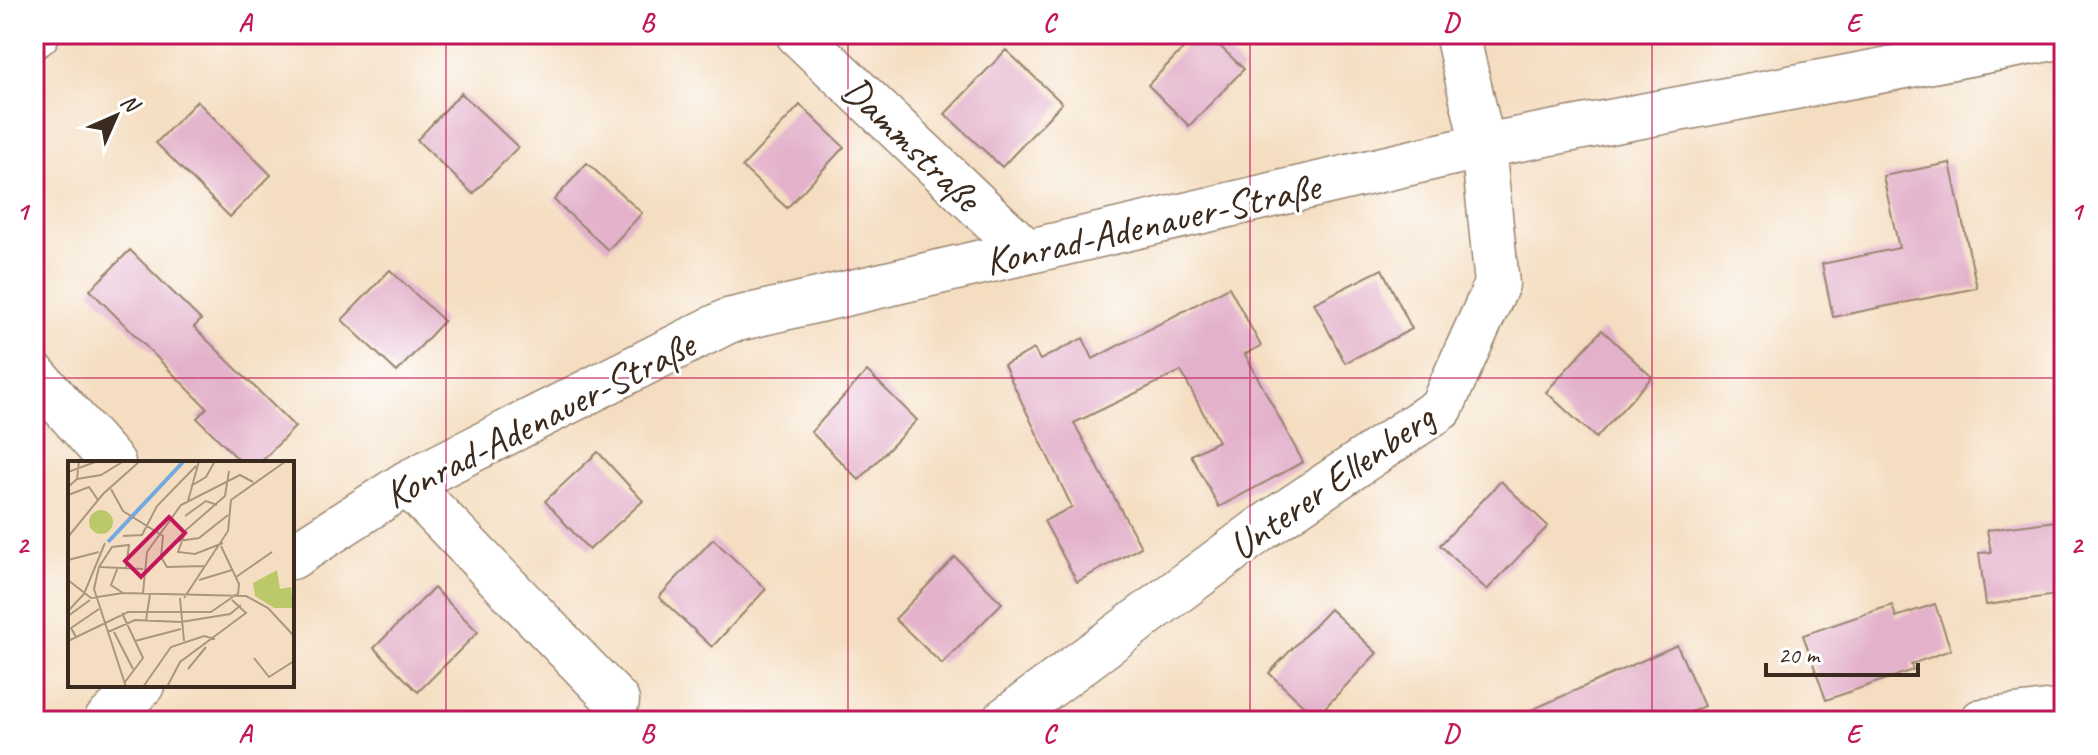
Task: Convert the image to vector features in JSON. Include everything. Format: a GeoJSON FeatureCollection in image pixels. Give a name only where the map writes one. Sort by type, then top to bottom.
{"type":"FeatureCollection","features":[{"type":"Feature","properties":{"kind":"street","name":"Dammstraße"},"geometry":{"type":"LineString","coordinates":[[798,34],[1027,252]]}},
{"type":"Feature","properties":{"kind":"street","name":"Unterer Ellenberg"},"geometry":{"type":"LineString","coordinates":[[1003,721],[1261,529],[1441,408],[1497,284],[1483,146],[1457,34]]}},
{"type":"Feature","properties":{"kind":"street","name":"Konrad-Adenauer-Straße"},"geometry":{"type":"LineString","coordinates":[[294,556],[407,483],[728,321],[1483,146],[2064,36]]}},
{"type":"Feature","properties":{"kind":"street"},"geometry":{"type":"LineString","coordinates":[[34,374],[111,461]]}},
{"type":"Feature","properties":{"kind":"street"},"geometry":{"type":"LineString","coordinates":[[407,483],[617,701]]}},
{"type":"Feature","properties":{"kind":"street"},"geometry":{"type":"LineString","coordinates":[[106,721],[140,687]]}},
{"type":"Feature","properties":{"kind":"street"},"geometry":{"type":"LineString","coordinates":[[1982,721],[2064,711]]}},
{"type":"Feature","properties":{"kind":"building"},"geometry":{"type":"Polygon","coordinates":[[[1197,34],[1207,34],[1244,69],[1189,126],[1148,85],[1197,34]]]}},
{"type":"Feature","properties":{"kind":"building"},"geometry":{"type":"Polygon","coordinates":[[[1006,50],[1062,103],[1002,167],[945,114],[1006,50]]]}},
{"type":"Feature","properties":{"kind":"building"},"geometry":{"type":"Polygon","coordinates":[[[461,93],[518,147],[473,194],[417,140],[461,93]]]}},
{"type":"Feature","properties":{"kind":"building"},"geometry":{"type":"Polygon","coordinates":[[[197,101],[271,175],[230,217],[156,143],[197,101]]]}},
{"type":"Feature","properties":{"kind":"building"},"geometry":{"type":"Polygon","coordinates":[[[800,105],[844,147],[787,208],[742,167],[800,105]]]}},
{"type":"Feature","properties":{"kind":"building"},"geometry":{"type":"Polygon","coordinates":[[[587,163],[642,213],[608,250],[554,200],[587,163]]]}},
{"type":"Feature","properties":{"kind":"building"},"geometry":{"type":"Polygon","coordinates":[[[1950,163],[1977,288],[1833,317],[1822,264],[1899,248],[1883,176],[1950,163]]]}},
{"type":"Feature","properties":{"kind":"building"},"geometry":{"type":"Polygon","coordinates":[[[130,250],[201,320],[194,327],[295,427],[262,461],[240,461],[197,418],[207,408],[90,290],[130,250]]]}},
{"type":"Feature","properties":{"kind":"building"},"geometry":{"type":"Polygon","coordinates":[[[1382,269],[1412,329],[1345,363],[1314,303],[1382,269]]]}},
{"type":"Feature","properties":{"kind":"building"},"geometry":{"type":"Polygon","coordinates":[[[390,270],[444,321],[397,372],[342,320],[390,270]]]}},
{"type":"Feature","properties":{"kind":"building"},"geometry":{"type":"Polygon","coordinates":[[[1229,287],[1261,346],[1245,354],[1303,462],[1219,507],[1191,455],[1218,441],[1181,371],[1074,423],[1141,547],[1077,582],[1044,521],[1072,507],[1004,365],[1034,349],[1040,360],[1083,338],[1093,359],[1229,287]]]}},
{"type":"Feature","properties":{"kind":"building"},"geometry":{"type":"Polygon","coordinates":[[[1602,330],[1652,377],[1596,438],[1546,392],[1602,330]]]}},
{"type":"Feature","properties":{"kind":"building"},"geometry":{"type":"Polygon","coordinates":[[[867,371],[917,420],[859,480],[811,432],[867,371]]]}},
{"type":"Feature","properties":{"kind":"building"},"geometry":{"type":"Polygon","coordinates":[[[598,452],[643,501],[589,550],[545,501],[598,452]]]}},
{"type":"Feature","properties":{"kind":"building"},"geometry":{"type":"Polygon","coordinates":[[[1501,481],[1548,526],[1487,590],[1440,545],[1501,481]]]}},
{"type":"Feature","properties":{"kind":"building"},"geometry":{"type":"Polygon","coordinates":[[[2064,520],[2064,594],[1986,605],[1979,553],[1991,552],[1987,530],[2064,520]]]}},
{"type":"Feature","properties":{"kind":"building"},"geometry":{"type":"Polygon","coordinates":[[[713,539],[766,589],[712,647],[659,597],[713,539]]]}},
{"type":"Feature","properties":{"kind":"building"},"geometry":{"type":"Polygon","coordinates":[[[955,557],[1002,603],[942,664],[895,619],[955,557]]]}},
{"type":"Feature","properties":{"kind":"building"},"geometry":{"type":"Polygon","coordinates":[[[434,588],[478,632],[418,692],[374,648],[434,588]]]}},
{"type":"Feature","properties":{"kind":"building"},"geometry":{"type":"Polygon","coordinates":[[[1935,604],[1951,650],[1911,664],[1913,670],[1826,700],[1803,635],[1892,605],[1896,617],[1935,604]]]}},
{"type":"Feature","properties":{"kind":"building"},"geometry":{"type":"Polygon","coordinates":[[[1330,609],[1377,653],[1316,717],[1269,673],[1330,609]]]}},
{"type":"Feature","properties":{"kind":"building"},"geometry":{"type":"Polygon","coordinates":[[[1677,645],[1704,706],[1671,721],[1507,721],[1677,645]]]}}]}
